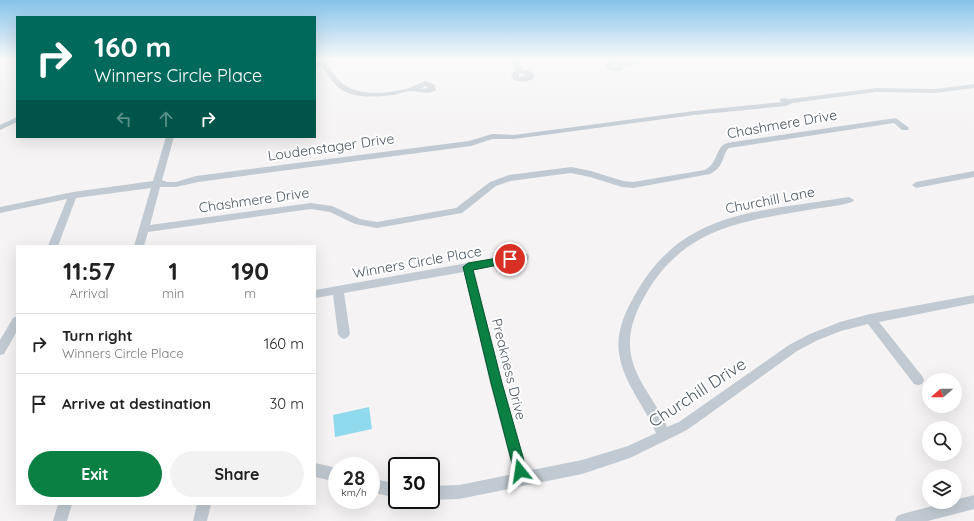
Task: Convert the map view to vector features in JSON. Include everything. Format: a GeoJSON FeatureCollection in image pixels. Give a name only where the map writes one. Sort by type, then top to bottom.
{"type":"FeatureCollection","features":[{"type":"Feature","properties":{"kind":"street"},"geometry":{"type":"LineString","coordinates":[[338,83],[341,87],[358,94],[377,94],[414,89]]}},
{"type":"Feature","properties":{"kind":"street","name":"Loudenstager Drive"},"geometry":{"type":"LineString","coordinates":[[0,210],[73,196],[157,184],[175,185],[189,183],[196,179],[471,143],[478,145],[509,140],[514,137],[751,106],[761,107],[786,104],[790,101],[876,90],[935,91],[974,86]]}},
{"type":"Feature","properties":{"kind":"street"},"geometry":{"type":"LineString","coordinates":[[0,128],[16,120]]}},
{"type":"Feature","properties":{"kind":"street","name":"Chashmere Drive"},"geometry":{"type":"LineString","coordinates":[[144,229],[311,206],[332,209],[358,222],[377,224],[459,212],[493,184],[509,178],[571,170],[591,174],[622,184],[633,185],[707,172],[714,169],[718,165],[723,149],[727,146],[896,120],[905,128]]}},
{"type":"Feature","properties":{"kind":"street"},"geometry":{"type":"LineString","coordinates":[[139,245],[170,138]]}},
{"type":"Feature","properties":{"kind":"street"},"geometry":{"type":"LineString","coordinates":[[916,185],[974,174]]}},
{"type":"Feature","properties":{"kind":"street"},"geometry":{"type":"LineString","coordinates":[[53,245],[73,196]]}},
{"type":"Feature","properties":{"kind":"street","name":"Churchill Lane"},"geometry":{"type":"LineString","coordinates":[[664,436],[655,416],[639,391],[627,363],[624,341],[626,324],[634,304],[644,287],[667,258],[681,245],[718,225],[756,216],[849,200]]}},
{"type":"Feature","properties":{"kind":"street","name":"Winners Circle Place"},"geometry":{"type":"LineString","coordinates":[[316,294],[524,257]]}},
{"type":"Feature","properties":{"kind":"street","name":"Preakness Drive"},"geometry":{"type":"LineString","coordinates":[[468,267],[496,383],[522,479]]}},
{"type":"Feature","properties":{"kind":"street"},"geometry":{"type":"LineString","coordinates":[[338,290],[344,334]]}},
{"type":"Feature","properties":{"kind":"street","name":"Churchill Drive"},"geometry":{"type":"LineString","coordinates":[[440,493],[459,492],[582,467],[630,452],[690,422],[793,348],[814,337],[840,327],[870,319],[974,299]]}},
{"type":"Feature","properties":{"kind":"street"},"geometry":{"type":"LineString","coordinates":[[870,319],[918,380]]}},
{"type":"Feature","properties":{"kind":"street"},"geometry":{"type":"LineString","coordinates":[[0,350],[16,324]]}},
{"type":"Feature","properties":{"kind":"street"},"geometry":{"type":"LineString","coordinates":[[316,470],[328,473]]}},
{"type":"Feature","properties":{"kind":"street"},"geometry":{"type":"LineString","coordinates":[[902,521],[974,502]]}},
{"type":"Feature","properties":{"kind":"street"},"geometry":{"type":"LineString","coordinates":[[60,521],[66,505]]}},
{"type":"Feature","properties":{"kind":"street"},"geometry":{"type":"LineString","coordinates":[[200,521],[204,505]]}},
{"type":"Feature","properties":{"kind":"water"},"geometry":{"type":"Polygon","coordinates":[[[369,407],[372,429],[335,437],[333,415],[369,407]]]}},
{"type":"Feature","properties":{"kind":"route"},"geometry":{"type":"LineString","coordinates":[[510,259],[468,267],[496,383],[520,471]]}}]}
